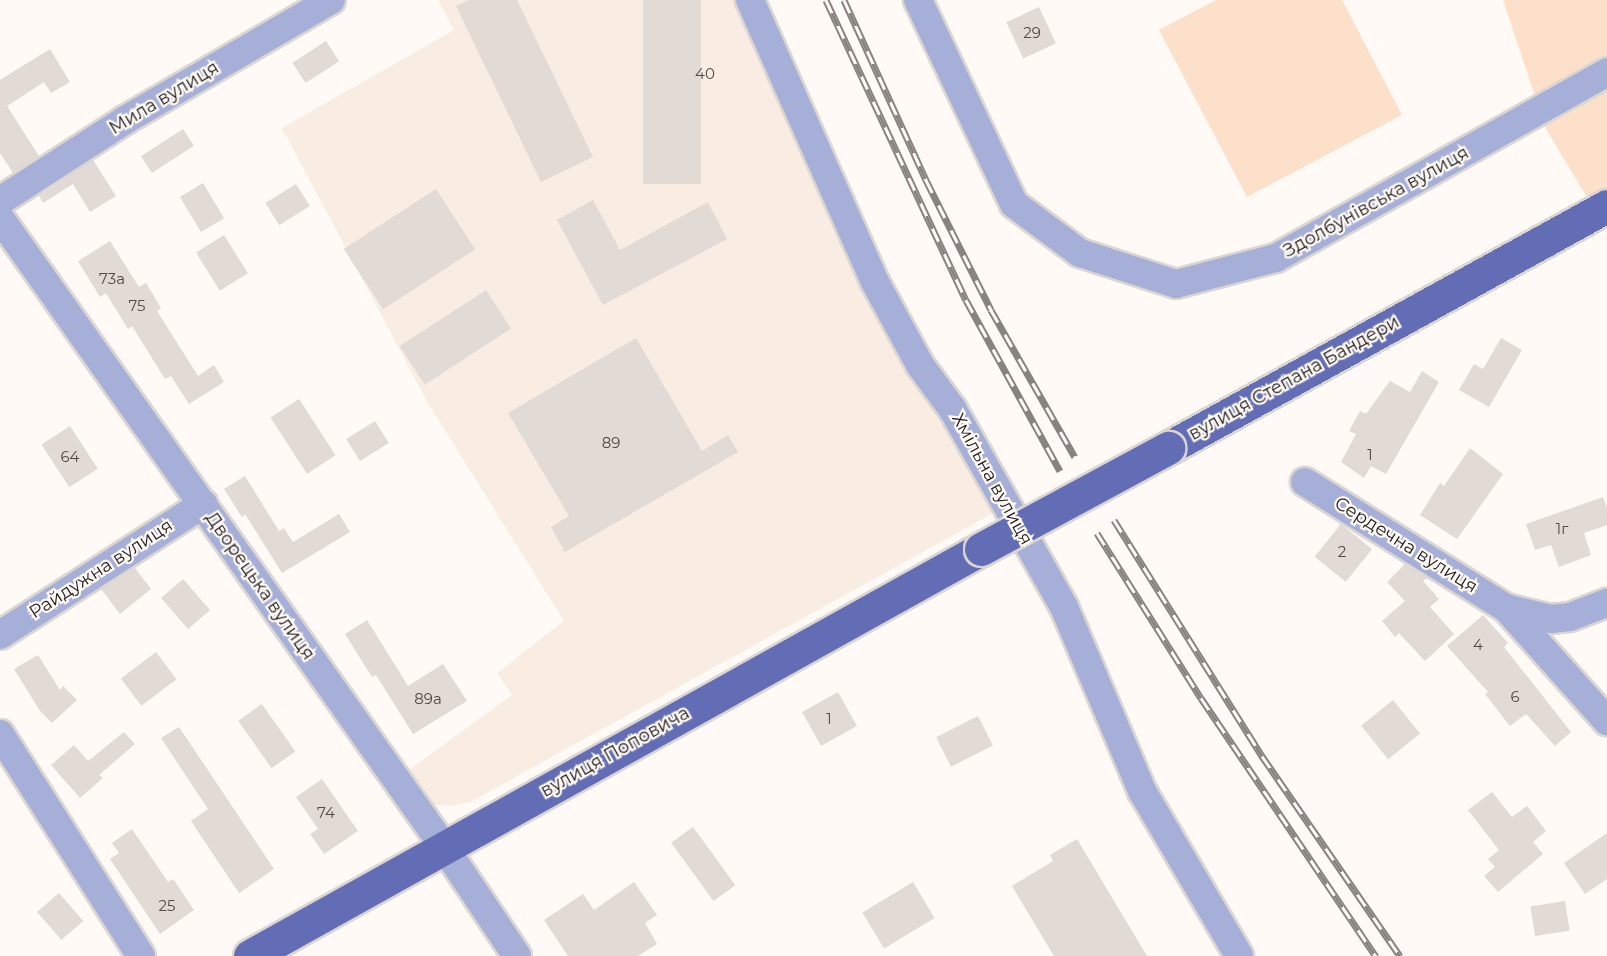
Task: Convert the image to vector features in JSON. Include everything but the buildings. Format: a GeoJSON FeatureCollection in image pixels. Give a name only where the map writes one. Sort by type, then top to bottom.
{"type":"FeatureCollection","features":[{"type":"Feature","properties":{"kind":"main road","name":"вулиця Степана Бандери"},"geometry":{"type":"LineString","coordinates":[[981,549],[1607,206]]}},
{"type":"Feature","properties":{"kind":"main road","name":"вулиця Поповича"},"geometry":{"type":"LineString","coordinates":[[250,956],[981,549]]}},
{"type":"Feature","properties":{"kind":"street","name":"Мила вулиця"},"geometry":{"type":"LineString","coordinates":[[0,201],[125,120],[331,0]]}},
{"type":"Feature","properties":{"kind":"street","name":"Хмільна вулиця"},"geometry":{"type":"LineString","coordinates":[[750,0],[875,282],[920,365],[953,410],[1064,607],[1142,792],[1239,956]]}},
{"type":"Feature","properties":{"kind":"street","name":"Здолбунівська вулиця"},"geometry":{"type":"LineString","coordinates":[[918,0],[1014,204],[1080,253],[1176,284],[1276,258],[1607,72]]}},
{"type":"Feature","properties":{"kind":"street","name":"Дворецька вулиця"},"geometry":{"type":"LineString","coordinates":[[0,218],[444,847],[517,956]]}},
{"type":"Feature","properties":{"kind":"street","name":"Сердечна вулиця"},"geometry":{"type":"LineString","coordinates":[[1305,482],[1506,608],[1607,721]]}},
{"type":"Feature","properties":{"kind":"street","name":"Райдужна вулиця"},"geometry":{"type":"LineString","coordinates":[[0,635],[203,504]]}},
{"type":"Feature","properties":{"kind":"street","name":"Сердечна вулиця"},"geometry":{"type":"LineString","coordinates":[[1506,608],[1551,619],[1570,617],[1607,603]]}},
{"type":"Feature","properties":{"kind":"street"},"geometry":{"type":"LineString","coordinates":[[0,734],[141,956]]}},
{"type":"Feature","properties":{"kind":"shaded area"},"geometry":{"type":"Polygon","coordinates":[[[438,0],[739,0],[997,511],[470,802],[451,806],[435,805],[422,794],[406,772],[512,695],[497,673],[564,621],[428,403],[282,128],[454,30],[438,0]]]}},
{"type":"Feature","properties":{"kind":"shaded area"},"geometry":{"type":"Polygon","coordinates":[[[1216,0],[1342,0],[1402,115],[1247,197],[1159,30],[1216,0]]]}},
{"type":"Feature","properties":{"kind":"shaded area"},"geometry":{"type":"Polygon","coordinates":[[[1503,0],[1607,0],[1607,206],[1596,212],[1546,129],[1503,0]]]}},
{"type":"Feature","properties":{"kind":"railway"},"geometry":{"type":"LineString","coordinates":[[826,0],[966,300],[1060,471]]}},
{"type":"Feature","properties":{"kind":"railway"},"geometry":{"type":"LineString","coordinates":[[844,0],[926,180],[991,310],[1075,457]]}},
{"type":"Feature","properties":{"kind":"railway"},"geometry":{"type":"LineString","coordinates":[[1114,520],[1262,756],[1400,956]]}},
{"type":"Feature","properties":{"kind":"railway"},"geometry":{"type":"LineString","coordinates":[[1097,533],[1201,698],[1376,956]]}}]}
